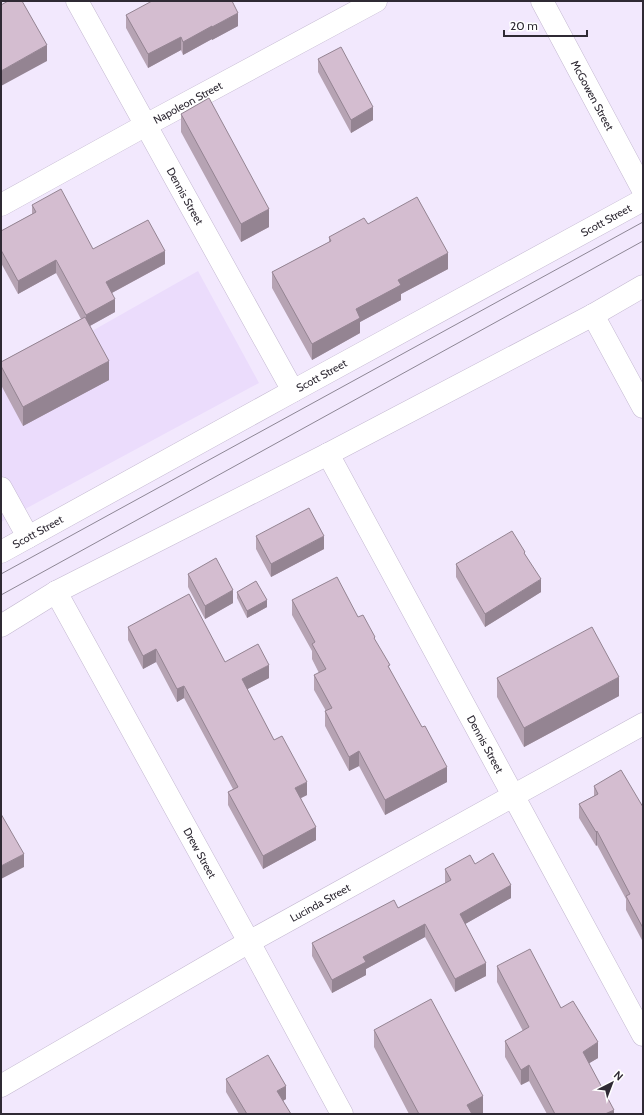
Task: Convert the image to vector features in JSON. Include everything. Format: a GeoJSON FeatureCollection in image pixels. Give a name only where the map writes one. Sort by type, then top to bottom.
{"type":"FeatureCollection","features":[{"type":"Feature","properties":{"kind":"street","name":"Dennis Street"},"geometry":{"type":"LineString","coordinates":[[77,1],[294,390]]}},
{"type":"Feature","properties":{"kind":"street","name":"Napoleon Street"},"geometry":{"type":"LineString","coordinates":[[1,205],[376,1]]}},
{"type":"Feature","properties":{"kind":"street","name":"McGowen Street"},"geometry":{"type":"LineString","coordinates":[[542,1],[643,190]]}},
{"type":"Feature","properties":{"kind":"street","name":"Scott Street"},"geometry":{"type":"LineString","coordinates":[[1,552],[643,200]]}},
{"type":"Feature","properties":{"kind":"street"},"geometry":{"type":"LineString","coordinates":[[1,626],[56,592],[328,454],[593,315],[643,286]]}},
{"type":"Feature","properties":{"kind":"street"},"geometry":{"type":"LineString","coordinates":[[593,315],[643,407]]}},
{"type":"Feature","properties":{"kind":"street","name":"Dennis Street"},"geometry":{"type":"LineString","coordinates":[[328,454],[643,1035]]}},
{"type":"Feature","properties":{"kind":"street"},"geometry":{"type":"LineString","coordinates":[[1,488],[28,537]]}},
{"type":"Feature","properties":{"kind":"street","name":"Drew Street"},"geometry":{"type":"LineString","coordinates":[[56,592],[342,1114]]}},
{"type":"Feature","properties":{"kind":"street","name":"Lucinda Street"},"geometry":{"type":"LineString","coordinates":[[1,1086],[249,942],[643,724]]}},
{"type":"Feature","properties":{"kind":"shaded area"},"geometry":{"type":"Polygon","coordinates":[[[198,271],[259,383],[1,522],[1,381],[198,271]]]}},
{"type":"Feature","properties":{"kind":"building"},"geometry":{"type":"Polygon","coordinates":[[[8,1],[22,1],[47,45],[1,71],[1,5],[8,1]]]}},
{"type":"Feature","properties":{"kind":"building"},"geometry":{"type":"Polygon","coordinates":[[[152,1],[232,1],[238,13],[183,42],[181,37],[148,54],[126,15],[152,1]]]}},
{"type":"Feature","properties":{"kind":"building"},"geometry":{"type":"Polygon","coordinates":[[[341,47],[373,107],[351,120],[318,59],[341,47]]]}},
{"type":"Feature","properties":{"kind":"building"},"geometry":{"type":"Polygon","coordinates":[[[209,98],[269,209],[241,224],[181,114],[209,98]]]}},
{"type":"Feature","properties":{"kind":"building"},"geometry":{"type":"Polygon","coordinates":[[[61,189],[93,249],[148,220],[165,251],[106,282],[115,299],[86,315],[56,260],[18,281],[1,250],[1,231],[36,212],[32,205],[61,189]]]}},
{"type":"Feature","properties":{"kind":"building"},"geometry":{"type":"Polygon","coordinates":[[[417,197],[448,253],[398,280],[401,285],[356,309],[360,318],[312,344],[272,272],[331,241],[329,237],[364,218],[368,224],[417,197]]]}},
{"type":"Feature","properties":{"kind":"building"},"geometry":{"type":"Polygon","coordinates":[[[85,317],[109,361],[23,407],[1,366],[1,362],[85,317]]]}},
{"type":"Feature","properties":{"kind":"building"},"geometry":{"type":"Polygon","coordinates":[[[309,508],[324,536],[271,564],[256,536],[309,508]]]}},
{"type":"Feature","properties":{"kind":"building"},"geometry":{"type":"Polygon","coordinates":[[[512,531],[541,579],[485,614],[456,564],[512,531]]]}},
{"type":"Feature","properties":{"kind":"building"},"geometry":{"type":"Polygon","coordinates":[[[216,558],[233,590],[205,606],[188,574],[216,558]]]}},
{"type":"Feature","properties":{"kind":"building"},"geometry":{"type":"Polygon","coordinates":[[[337,577],[358,617],[363,615],[375,637],[374,638],[390,665],[388,666],[422,727],[425,726],[447,767],[385,800],[359,751],[349,757],[325,711],[332,708],[314,675],[326,669],[312,644],[315,642],[292,600],[337,577]]]}},
{"type":"Feature","properties":{"kind":"building"},"geometry":{"type":"Polygon","coordinates":[[[256,581],[267,600],[247,611],[237,592],[256,581]]]}},
{"type":"Feature","properties":{"kind":"building"},"geometry":{"type":"Polygon","coordinates":[[[189,594],[225,662],[258,644],[269,665],[242,679],[274,740],[282,736],[307,782],[295,788],[316,827],[263,856],[228,792],[238,787],[184,686],[177,689],[156,649],[143,656],[128,627],[189,594]]]}},
{"type":"Feature","properties":{"kind":"building"},"geometry":{"type":"Polygon","coordinates":[[[592,627],[619,677],[524,728],[497,678],[592,627]]]}},
{"type":"Feature","properties":{"kind":"building"},"geometry":{"type":"Polygon","coordinates":[[[621,770],[643,807],[643,928],[626,896],[630,894],[597,831],[596,832],[579,804],[598,794],[594,786],[621,770]]]}},
{"type":"Feature","properties":{"kind":"building"},"geometry":{"type":"Polygon","coordinates":[[[1,814],[24,854],[1,866],[1,814]]]}},
{"type":"Feature","properties":{"kind":"building"},"geometry":{"type":"Polygon","coordinates":[[[493,853],[511,885],[460,914],[486,963],[455,979],[425,924],[363,957],[366,962],[332,980],[312,943],[394,900],[398,908],[451,880],[445,869],[470,855],[475,864],[493,853]]]}},
{"type":"Feature","properties":{"kind":"building"},"geometry":{"type":"Polygon","coordinates":[[[530,949],[561,1008],[573,1001],[598,1042],[583,1052],[614,1110],[605,1114],[555,1114],[529,1065],[521,1070],[505,1041],[529,1027],[497,966],[530,949]]]}},
{"type":"Feature","properties":{"kind":"building"},"geometry":{"type":"Polygon","coordinates":[[[431,999],[483,1096],[467,1105],[472,1114],[419,1114],[374,1030],[431,999]]]}},
{"type":"Feature","properties":{"kind":"building"},"geometry":{"type":"Polygon","coordinates":[[[268,1055],[286,1086],[277,1091],[291,1114],[247,1114],[226,1079],[268,1055]]]}},
{"type":"Feature","properties":{"kind":"tram line"},"geometry":{"type":"LineString","coordinates":[[1,574],[643,222]]}},
{"type":"Feature","properties":{"kind":"tram line"},"geometry":{"type":"LineString","coordinates":[[1,595],[643,241]]}}]}
